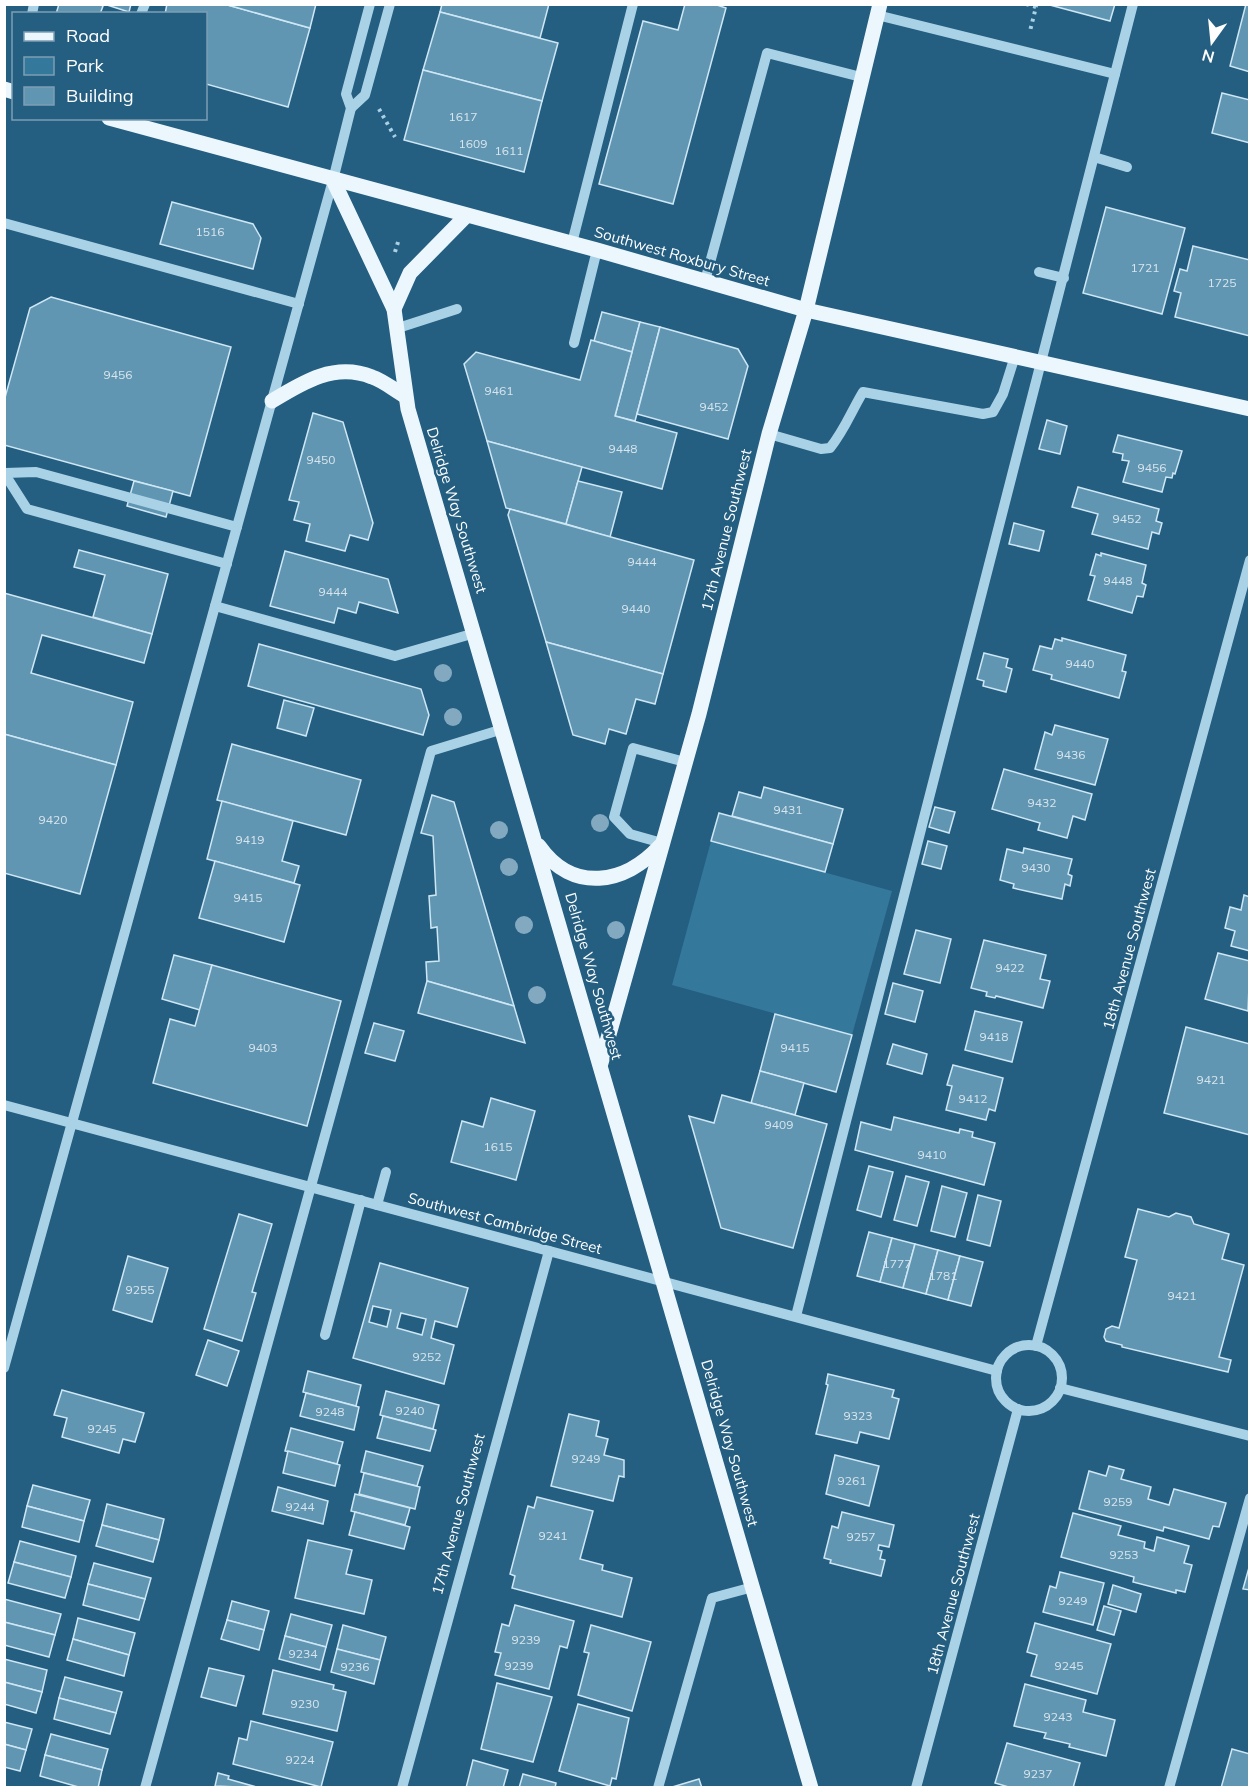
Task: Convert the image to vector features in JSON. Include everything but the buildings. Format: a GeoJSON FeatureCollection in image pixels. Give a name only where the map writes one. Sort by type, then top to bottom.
{"type":"FeatureCollection","features":[{"type":"Feature","properties":{"kind":"main road","name":"17th Avenue Southwest"},"geometry":{"type":"LineString","coordinates":[[601,1063],[685,762],[769,435],[806,310],[879,10]]}},
{"type":"Feature","properties":{"kind":"main road","name":"Southwest Roxbury Street"},"geometry":{"type":"LineString","coordinates":[[114,120],[572,243],[806,310],[1250,409]]}},
{"type":"Feature","properties":{"kind":"main road","name":"Delridge Way Southwest"},"geometry":{"type":"LineString","coordinates":[[333,180],[394,309],[405,396],[811,1788]]}},
{"type":"Feature","properties":{"kind":"main road"},"geometry":{"type":"LineString","coordinates":[[394,309],[410,273],[466,216]]}},
{"type":"Feature","properties":{"kind":"main road"},"geometry":{"type":"LineString","coordinates":[[272,401],[309,378],[343,371],[372,376],[405,396]]}},
{"type":"Feature","properties":{"kind":"main road"},"geometry":{"type":"LineString","coordinates":[[536,840],[546,855],[560,868],[594,879],[613,877],[631,871],[646,861],[662,843]]}},
{"type":"Feature","properties":{"kind":"street"},"geometry":{"type":"LineString","coordinates":[[351,108],[346,94],[370,4]]}},
{"type":"Feature","properties":{"kind":"street"},"geometry":{"type":"LineString","coordinates":[[4,1368],[351,108],[365,94],[390,4]]}},
{"type":"Feature","properties":{"kind":"street"},"geometry":{"type":"LineString","coordinates":[[572,243],[633,4]]}},
{"type":"Feature","properties":{"kind":"street"},"geometry":{"type":"LineString","coordinates":[[796,1316],[1043,362],[1133,4]]}},
{"type":"Feature","properties":{"kind":"street"},"geometry":{"type":"LineString","coordinates":[[879,10],[1115,74]]}},
{"type":"Feature","properties":{"kind":"street"},"geometry":{"type":"LineString","coordinates":[[705,281],[767,53],[861,77]]}},
{"type":"Feature","properties":{"kind":"street"},"geometry":{"type":"LineString","coordinates":[[1094,158],[1127,167]]}},
{"type":"Feature","properties":{"kind":"street"},"geometry":{"type":"LineString","coordinates":[[4,223],[298,304]]}},
{"type":"Feature","properties":{"kind":"street"},"geometry":{"type":"LineString","coordinates":[[574,343],[597,250]]}},
{"type":"Feature","properties":{"kind":"street"},"geometry":{"type":"LineString","coordinates":[[1039,272],[1064,278]]}},
{"type":"Feature","properties":{"kind":"street"},"geometry":{"type":"LineString","coordinates":[[395,329],[457,309]]}},
{"type":"Feature","properties":{"kind":"street"},"geometry":{"type":"LineString","coordinates":[[769,435],[821,448],[830,448],[843,433],[851,412],[863,392],[983,414],[993,412],[1003,394],[1016,356]]}},
{"type":"Feature","properties":{"kind":"street"},"geometry":{"type":"LineString","coordinates":[[227,564],[27,509],[5,473],[36,472],[237,527]]}},
{"type":"Feature","properties":{"kind":"street","name":"18th Avenue Southwest"},"geometry":{"type":"LineString","coordinates":[[1036,1346],[1250,560]]}},
{"type":"Feature","properties":{"kind":"street"},"geometry":{"type":"LineString","coordinates":[[215,606],[395,656],[475,633]]}},
{"type":"Feature","properties":{"kind":"street"},"geometry":{"type":"LineString","coordinates":[[145,1788],[431,751],[503,729]]}},
{"type":"Feature","properties":{"kind":"street"},"geometry":{"type":"LineString","coordinates":[[662,843],[630,834],[614,817],[630,758],[633,748],[685,762]]}},
{"type":"Feature","properties":{"kind":"street","name":"Southwest Cambridge Street"},"geometry":{"type":"LineString","coordinates":[[4,1105],[997,1371]]}},
{"type":"Feature","properties":{"kind":"street"},"geometry":{"type":"LineString","coordinates":[[377,1205],[386,1172]]}},
{"type":"Feature","properties":{"kind":"street"},"geometry":{"type":"LineString","coordinates":[[326,1335],[361,1200]]}},
{"type":"Feature","properties":{"kind":"street","name":"17th Avenue Southwest"},"geometry":{"type":"LineString","coordinates":[[402,1788],[549,1251]]}},
{"type":"Feature","properties":{"kind":"street"},"geometry":{"type":"LineString","coordinates":[[1020,1346],[1036,1346],[1053,1354],[1059,1364],[1062,1375],[1060,1388],[1056,1397],[1039,1410],[1018,1409],[1001,1397],[997,1387],[997,1371],[1002,1358],[1010,1350],[1020,1346]]}},
{"type":"Feature","properties":{"kind":"street"},"geometry":{"type":"LineString","coordinates":[[1060,1388],[1250,1436]]}},
{"type":"Feature","properties":{"kind":"street","name":"18th Avenue Southwest"},"geometry":{"type":"LineString","coordinates":[[916,1788],[1018,1409]]}},
{"type":"Feature","properties":{"kind":"street"},"geometry":{"type":"LineString","coordinates":[[1169,1788],[1250,1498]]}},
{"type":"Feature","properties":{"kind":"street"},"geometry":{"type":"LineString","coordinates":[[658,1788],[712,1598],[753,1587]]}},
{"type":"Feature","properties":{"kind":"path"},"geometry":{"type":"LineString","coordinates":[[1026,4],[1036,7]]}},
{"type":"Feature","properties":{"kind":"path"},"geometry":{"type":"LineString","coordinates":[[377,107],[395,137]]}},
{"type":"Feature","properties":{"kind":"path"},"geometry":{"type":"LineString","coordinates":[[395,254],[398,242]]}},
{"type":"Feature","properties":{"kind":"green space"},"geometry":{"type":"Polygon","coordinates":[[[711,841],[892,891],[852,1035],[672,985],[711,841]]]}}]}
